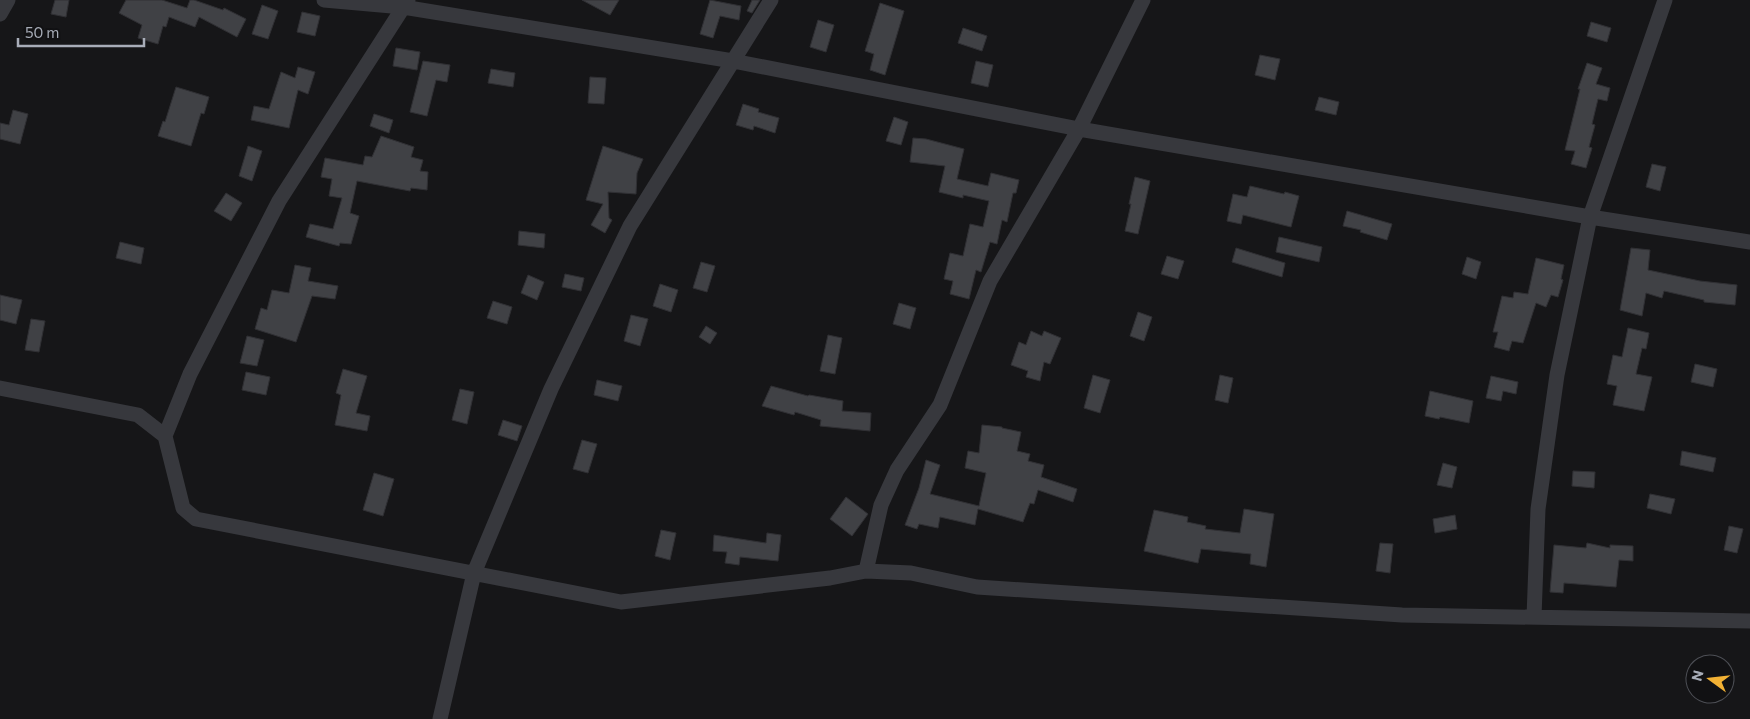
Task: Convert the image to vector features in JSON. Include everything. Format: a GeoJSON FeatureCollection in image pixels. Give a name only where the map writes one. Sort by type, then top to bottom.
{"type":"FeatureCollection","features":[{"type":"Feature","properties":{"kind":"street"},"geometry":{"type":"LineString","coordinates":[[0,14],[8,0]]}},
{"type":"Feature","properties":{"kind":"street"},"geometry":{"type":"LineString","coordinates":[[324,0],[405,4],[733,61],[1079,129],[1590,217],[1750,242]]}},
{"type":"Feature","properties":{"kind":"street"},"geometry":{"type":"LineString","coordinates":[[440,719],[474,573],[551,389],[630,226],[771,0]]}},
{"type":"Feature","properties":{"kind":"street"},"geometry":{"type":"LineString","coordinates":[[866,571],[880,505],[897,470],[940,405],[990,281],[1079,129],[1133,24],[1143,0]]}},
{"type":"Feature","properties":{"kind":"street"},"geometry":{"type":"LineString","coordinates":[[1534,617],[1538,509],[1557,375],[1590,217],[1665,0]]}},
{"type":"Feature","properties":{"kind":"street"},"geometry":{"type":"LineString","coordinates":[[405,4],[279,201],[190,374],[165,436],[183,508],[196,519],[621,602],[830,578],[866,571],[911,573],[977,587],[1402,615],[1750,621]]}},
{"type":"Feature","properties":{"kind":"street"},"geometry":{"type":"LineString","coordinates":[[0,388],[138,415],[165,436]]}},
{"type":"Feature","properties":{"kind":"building"},"geometry":{"type":"Polygon","coordinates":[[[55,0],[69,0],[66,17],[51,14],[55,0]]]}},
{"type":"Feature","properties":{"kind":"building"},"geometry":{"type":"Polygon","coordinates":[[[126,0],[162,0],[187,8],[190,0],[194,0],[223,10],[224,8],[246,19],[237,37],[199,17],[195,27],[169,17],[166,27],[163,26],[158,44],[138,38],[142,25],[119,13],[126,0]]]}},
{"type":"Feature","properties":{"kind":"building"},"geometry":{"type":"Polygon","coordinates":[[[582,0],[619,0],[610,15],[582,0]]]}},
{"type":"Feature","properties":{"kind":"building"},"geometry":{"type":"Polygon","coordinates":[[[710,0],[741,6],[739,20],[720,16],[713,38],[700,34],[710,0]]]}},
{"type":"Feature","properties":{"kind":"building"},"geometry":{"type":"Polygon","coordinates":[[[752,0],[760,0],[752,13],[747,11],[752,0]]]}},
{"type":"Feature","properties":{"kind":"building"},"geometry":{"type":"Polygon","coordinates":[[[880,3],[904,11],[885,75],[870,70],[874,54],[865,51],[880,3]]]}},
{"type":"Feature","properties":{"kind":"building"},"geometry":{"type":"Polygon","coordinates":[[[262,5],[278,11],[268,39],[252,34],[262,5]]]}},
{"type":"Feature","properties":{"kind":"building"},"geometry":{"type":"Polygon","coordinates":[[[302,12],[320,16],[315,36],[297,32],[302,12]]]}},
{"type":"Feature","properties":{"kind":"building"},"geometry":{"type":"Polygon","coordinates":[[[818,20],[834,25],[826,52],[810,47],[818,20]]]}},
{"type":"Feature","properties":{"kind":"building"},"geometry":{"type":"Polygon","coordinates":[[[1591,22],[1611,28],[1607,42],[1587,36],[1591,22]]]}},
{"type":"Feature","properties":{"kind":"building"},"geometry":{"type":"Polygon","coordinates":[[[963,28],[987,36],[982,51],[958,43],[963,28]]]}},
{"type":"Feature","properties":{"kind":"building"},"geometry":{"type":"Polygon","coordinates":[[[396,48],[420,52],[417,70],[393,66],[396,48]]]}},
{"type":"Feature","properties":{"kind":"building"},"geometry":{"type":"Polygon","coordinates":[[[1260,55],[1280,59],[1275,80],[1255,75],[1260,55]]]}},
{"type":"Feature","properties":{"kind":"building"},"geometry":{"type":"Polygon","coordinates":[[[423,61],[450,65],[447,82],[436,80],[427,116],[410,112],[423,61]]]}},
{"type":"Feature","properties":{"kind":"building"},"geometry":{"type":"Polygon","coordinates":[[[976,61],[993,65],[988,87],[971,83],[976,61]]]}},
{"type":"Feature","properties":{"kind":"building"},"geometry":{"type":"Polygon","coordinates":[[[1587,63],[1602,68],[1596,84],[1610,88],[1607,101],[1598,99],[1592,124],[1595,125],[1589,147],[1592,148],[1586,168],[1571,164],[1575,151],[1565,150],[1580,89],[1578,89],[1587,63]]]}},
{"type":"Feature","properties":{"kind":"building"},"geometry":{"type":"Polygon","coordinates":[[[298,67],[315,72],[308,94],[298,90],[289,128],[251,120],[254,106],[269,109],[281,72],[295,78],[298,67]]]}},
{"type":"Feature","properties":{"kind":"building"},"geometry":{"type":"Polygon","coordinates":[[[491,69],[515,73],[513,87],[488,83],[491,69]]]}},
{"type":"Feature","properties":{"kind":"building"},"geometry":{"type":"Polygon","coordinates":[[[590,77],[606,78],[604,104],[588,103],[590,77]]]}},
{"type":"Feature","properties":{"kind":"building"},"geometry":{"type":"Polygon","coordinates":[[[176,87],[209,97],[204,114],[201,113],[191,146],[158,136],[163,121],[165,122],[176,87]]]}},
{"type":"Feature","properties":{"kind":"building"},"geometry":{"type":"Polygon","coordinates":[[[1319,97],[1339,102],[1336,115],[1315,110],[1319,97]]]}},
{"type":"Feature","properties":{"kind":"building"},"geometry":{"type":"Polygon","coordinates":[[[743,104],[759,109],[758,112],[779,118],[775,133],[754,126],[753,130],[736,125],[743,104]]]}},
{"type":"Feature","properties":{"kind":"building"},"geometry":{"type":"Polygon","coordinates":[[[13,110],[28,114],[20,144],[0,139],[0,123],[9,125],[13,110]]]}},
{"type":"Feature","properties":{"kind":"building"},"geometry":{"type":"Polygon","coordinates":[[[374,114],[393,120],[389,133],[370,126],[374,114]]]}},
{"type":"Feature","properties":{"kind":"building"},"geometry":{"type":"Polygon","coordinates":[[[894,117],[908,122],[901,145],[886,141],[894,117]]]}},
{"type":"Feature","properties":{"kind":"building"},"geometry":{"type":"Polygon","coordinates":[[[381,136],[414,147],[411,157],[423,160],[420,171],[428,172],[427,190],[411,188],[410,191],[357,181],[350,213],[359,216],[351,244],[340,243],[339,246],[306,237],[310,224],[333,229],[342,198],[329,196],[332,179],[321,177],[325,158],[363,165],[365,156],[372,157],[381,136]]]}},
{"type":"Feature","properties":{"kind":"building"},"geometry":{"type":"Polygon","coordinates":[[[913,138],[926,139],[964,149],[957,179],[988,186],[991,173],[1019,180],[1016,193],[1013,193],[1007,222],[1002,220],[997,244],[990,242],[981,272],[976,270],[969,299],[950,294],[953,281],[944,279],[950,253],[963,256],[970,224],[983,227],[989,201],[963,195],[963,198],[939,192],[945,166],[910,162],[913,138]]]}},
{"type":"Feature","properties":{"kind":"building"},"geometry":{"type":"Polygon","coordinates":[[[248,146],[262,151],[252,181],[239,176],[248,146]]]}},
{"type":"Feature","properties":{"kind":"building"},"geometry":{"type":"Polygon","coordinates":[[[603,146],[643,159],[637,173],[636,194],[608,192],[609,218],[612,220],[605,233],[591,225],[603,204],[586,200],[603,146]]]}},
{"type":"Feature","properties":{"kind":"building"},"geometry":{"type":"Polygon","coordinates":[[[1652,164],[1666,167],[1660,191],[1646,187],[1652,164]]]}},
{"type":"Feature","properties":{"kind":"building"},"geometry":{"type":"Polygon","coordinates":[[[1135,177],[1150,181],[1138,234],[1125,231],[1135,177]]]}},
{"type":"Feature","properties":{"kind":"building"},"geometry":{"type":"Polygon","coordinates":[[[1250,186],[1299,196],[1291,227],[1243,215],[1241,224],[1227,221],[1233,194],[1247,197],[1250,186]]]}},
{"type":"Feature","properties":{"kind":"building"},"geometry":{"type":"Polygon","coordinates":[[[226,193],[242,203],[231,221],[214,211],[226,193]]]}},
{"type":"Feature","properties":{"kind":"building"},"geometry":{"type":"Polygon","coordinates":[[[1347,211],[1392,224],[1387,240],[1360,232],[1361,230],[1343,226],[1347,211]]]}},
{"type":"Feature","properties":{"kind":"building"},"geometry":{"type":"Polygon","coordinates":[[[519,231],[545,234],[544,248],[518,245],[519,231]]]}},
{"type":"Feature","properties":{"kind":"building"},"geometry":{"type":"Polygon","coordinates":[[[1279,237],[1322,247],[1319,262],[1276,252],[1279,237]]]}},
{"type":"Feature","properties":{"kind":"building"},"geometry":{"type":"Polygon","coordinates":[[[120,242],[144,248],[141,264],[116,258],[120,242]]]}},
{"type":"Feature","properties":{"kind":"building"},"geometry":{"type":"Polygon","coordinates":[[[1236,248],[1285,263],[1282,277],[1232,262],[1236,248]]]}},
{"type":"Feature","properties":{"kind":"building"},"geometry":{"type":"Polygon","coordinates":[[[1631,248],[1650,250],[1648,270],[1700,281],[1737,285],[1735,305],[1704,302],[1704,300],[1664,291],[1662,298],[1646,293],[1642,316],[1620,310],[1631,248]]]}},
{"type":"Feature","properties":{"kind":"building"},"geometry":{"type":"Polygon","coordinates":[[[1167,256],[1184,261],[1178,279],[1161,274],[1167,256]]]}},
{"type":"Feature","properties":{"kind":"building"},"geometry":{"type":"Polygon","coordinates":[[[1467,257],[1481,262],[1476,279],[1462,274],[1467,257]]]}},
{"type":"Feature","properties":{"kind":"building"},"geometry":{"type":"Polygon","coordinates":[[[1536,258],[1564,265],[1561,279],[1563,280],[1558,297],[1551,295],[1546,307],[1536,303],[1523,343],[1512,341],[1509,351],[1494,347],[1498,332],[1493,332],[1502,296],[1513,298],[1514,292],[1528,294],[1536,258]]]}},
{"type":"Feature","properties":{"kind":"building"},"geometry":{"type":"Polygon","coordinates":[[[701,262],[715,266],[707,292],[693,288],[701,262]]]}},
{"type":"Feature","properties":{"kind":"building"},"geometry":{"type":"Polygon","coordinates":[[[295,265],[311,268],[308,281],[338,286],[335,299],[312,296],[296,342],[255,329],[261,308],[267,310],[272,290],[289,293],[295,265]]]}},
{"type":"Feature","properties":{"kind":"building"},"geometry":{"type":"Polygon","coordinates":[[[565,274],[584,278],[581,291],[562,287],[565,274]]]}},
{"type":"Feature","properties":{"kind":"building"},"geometry":{"type":"Polygon","coordinates":[[[528,275],[544,282],[537,300],[521,293],[528,275]]]}},
{"type":"Feature","properties":{"kind":"building"},"geometry":{"type":"Polygon","coordinates":[[[660,284],[678,290],[671,312],[653,306],[660,284]]]}},
{"type":"Feature","properties":{"kind":"building"},"geometry":{"type":"Polygon","coordinates":[[[0,295],[22,300],[16,324],[0,320],[0,295]]]}},
{"type":"Feature","properties":{"kind":"building"},"geometry":{"type":"Polygon","coordinates":[[[493,301],[512,307],[507,324],[487,318],[493,301]]]}},
{"type":"Feature","properties":{"kind":"building"},"geometry":{"type":"Polygon","coordinates":[[[899,303],[916,308],[910,329],[893,324],[899,303]]]}},
{"type":"Feature","properties":{"kind":"building"},"geometry":{"type":"Polygon","coordinates":[[[1138,312],[1152,317],[1144,341],[1130,336],[1138,312]]]}},
{"type":"Feature","properties":{"kind":"building"},"geometry":{"type":"Polygon","coordinates":[[[631,315],[648,319],[640,346],[624,341],[631,315]]]}},
{"type":"Feature","properties":{"kind":"building"},"geometry":{"type":"Polygon","coordinates":[[[31,319],[45,321],[39,352],[25,350],[31,319]]]}},
{"type":"Feature","properties":{"kind":"building"},"geometry":{"type":"Polygon","coordinates":[[[706,326],[717,333],[710,344],[699,337],[706,326]]]}},
{"type":"Feature","properties":{"kind":"building"},"geometry":{"type":"Polygon","coordinates":[[[1628,328],[1649,333],[1646,349],[1642,348],[1636,374],[1652,377],[1644,411],[1613,405],[1617,386],[1607,384],[1613,355],[1622,357],[1628,328]]]}},
{"type":"Feature","properties":{"kind":"building"},"geometry":{"type":"Polygon","coordinates":[[[1031,331],[1042,336],[1044,331],[1061,338],[1050,364],[1044,362],[1040,381],[1026,377],[1028,371],[1011,365],[1019,342],[1026,345],[1031,331]]]}},
{"type":"Feature","properties":{"kind":"building"},"geometry":{"type":"Polygon","coordinates":[[[828,335],[842,338],[835,374],[820,371],[828,335]]]}},
{"type":"Feature","properties":{"kind":"building"},"geometry":{"type":"Polygon","coordinates":[[[247,336],[264,340],[257,366],[240,363],[247,336]]]}},
{"type":"Feature","properties":{"kind":"building"},"geometry":{"type":"Polygon","coordinates":[[[1695,364],[1717,369],[1713,387],[1691,382],[1695,364]]]}},
{"type":"Feature","properties":{"kind":"building"},"geometry":{"type":"Polygon","coordinates":[[[343,369],[367,376],[356,413],[370,416],[367,431],[335,425],[341,395],[336,393],[343,369]]]}},
{"type":"Feature","properties":{"kind":"building"},"geometry":{"type":"Polygon","coordinates":[[[246,372],[270,377],[266,395],[242,390],[246,372]]]}},
{"type":"Feature","properties":{"kind":"building"},"geometry":{"type":"Polygon","coordinates":[[[1093,375],[1110,380],[1100,413],[1084,408],[1093,375]]]}},
{"type":"Feature","properties":{"kind":"building"},"geometry":{"type":"Polygon","coordinates":[[[1220,375],[1233,378],[1228,403],[1215,400],[1220,375]]]}},
{"type":"Feature","properties":{"kind":"building"},"geometry":{"type":"Polygon","coordinates":[[[1491,376],[1518,382],[1516,394],[1503,391],[1501,401],[1486,398],[1491,376]]]}},
{"type":"Feature","properties":{"kind":"building"},"geometry":{"type":"Polygon","coordinates":[[[597,380],[622,386],[618,401],[594,395],[597,380]]]}},
{"type":"Feature","properties":{"kind":"building"},"geometry":{"type":"Polygon","coordinates":[[[771,386],[808,396],[843,401],[842,411],[871,413],[870,431],[820,426],[821,420],[795,412],[794,415],[762,406],[771,386]]]}},
{"type":"Feature","properties":{"kind":"building"},"geometry":{"type":"Polygon","coordinates":[[[460,389],[474,392],[467,424],[452,420],[460,389]]]}},
{"type":"Feature","properties":{"kind":"building"},"geometry":{"type":"Polygon","coordinates":[[[1430,391],[1473,401],[1469,423],[1425,416],[1430,391]]]}},
{"type":"Feature","properties":{"kind":"building"},"geometry":{"type":"Polygon","coordinates":[[[503,420],[522,426],[517,441],[498,435],[503,420]]]}},
{"type":"Feature","properties":{"kind":"building"},"geometry":{"type":"Polygon","coordinates":[[[982,425],[1002,427],[1021,432],[1017,451],[1030,454],[1028,461],[1044,465],[1041,477],[1077,489],[1073,502],[1038,490],[1034,504],[1030,503],[1023,522],[978,509],[975,525],[940,517],[938,528],[919,524],[917,529],[905,525],[919,488],[926,460],[940,465],[930,494],[979,506],[986,473],[965,468],[968,451],[979,453],[982,425]]]}},
{"type":"Feature","properties":{"kind":"building"},"geometry":{"type":"Polygon","coordinates":[[[582,440],[597,444],[588,473],[573,469],[582,440]]]}},
{"type":"Feature","properties":{"kind":"building"},"geometry":{"type":"Polygon","coordinates":[[[1682,451],[1716,458],[1713,472],[1680,465],[1682,451]]]}},
{"type":"Feature","properties":{"kind":"building"},"geometry":{"type":"Polygon","coordinates":[[[1443,463],[1457,467],[1452,488],[1437,485],[1443,463]]]}},
{"type":"Feature","properties":{"kind":"building"},"geometry":{"type":"Polygon","coordinates":[[[1573,471],[1595,472],[1594,488],[1572,486],[1573,471]]]}},
{"type":"Feature","properties":{"kind":"building"},"geometry":{"type":"Polygon","coordinates":[[[374,473],[394,479],[383,516],[363,510],[374,473]]]}},
{"type":"Feature","properties":{"kind":"building"},"geometry":{"type":"Polygon","coordinates":[[[1650,494],[1675,499],[1671,514],[1647,508],[1650,494]]]}},
{"type":"Feature","properties":{"kind":"building"},"geometry":{"type":"Polygon","coordinates":[[[846,497],[868,514],[852,536],[830,519],[846,497]]]}},
{"type":"Feature","properties":{"kind":"building"},"geometry":{"type":"Polygon","coordinates":[[[1244,509],[1274,514],[1266,567],[1250,564],[1251,554],[1201,549],[1198,563],[1144,551],[1154,510],[1188,517],[1187,522],[1206,526],[1205,529],[1240,533],[1244,509]]]}},
{"type":"Feature","properties":{"kind":"building"},"geometry":{"type":"Polygon","coordinates":[[[1455,515],[1457,529],[1435,533],[1433,519],[1455,515]]]}},
{"type":"Feature","properties":{"kind":"building"},"geometry":{"type":"Polygon","coordinates":[[[1729,526],[1743,529],[1737,553],[1724,550],[1729,526]]]}},
{"type":"Feature","properties":{"kind":"building"},"geometry":{"type":"Polygon","coordinates":[[[661,530],[676,533],[670,560],[655,556],[661,530]]]}},
{"type":"Feature","properties":{"kind":"building"},"geometry":{"type":"Polygon","coordinates":[[[767,533],[781,535],[778,561],[740,557],[739,565],[725,563],[727,552],[713,551],[714,535],[766,543],[767,533]]]}},
{"type":"Feature","properties":{"kind":"building"},"geometry":{"type":"Polygon","coordinates":[[[1380,543],[1393,544],[1390,573],[1376,571],[1380,543]]]}},
{"type":"Feature","properties":{"kind":"building"},"geometry":{"type":"Polygon","coordinates":[[[1587,543],[1610,548],[1610,545],[1633,546],[1633,561],[1619,560],[1616,587],[1564,583],[1563,593],[1550,592],[1554,545],[1586,548],[1587,543]]]}}]}
